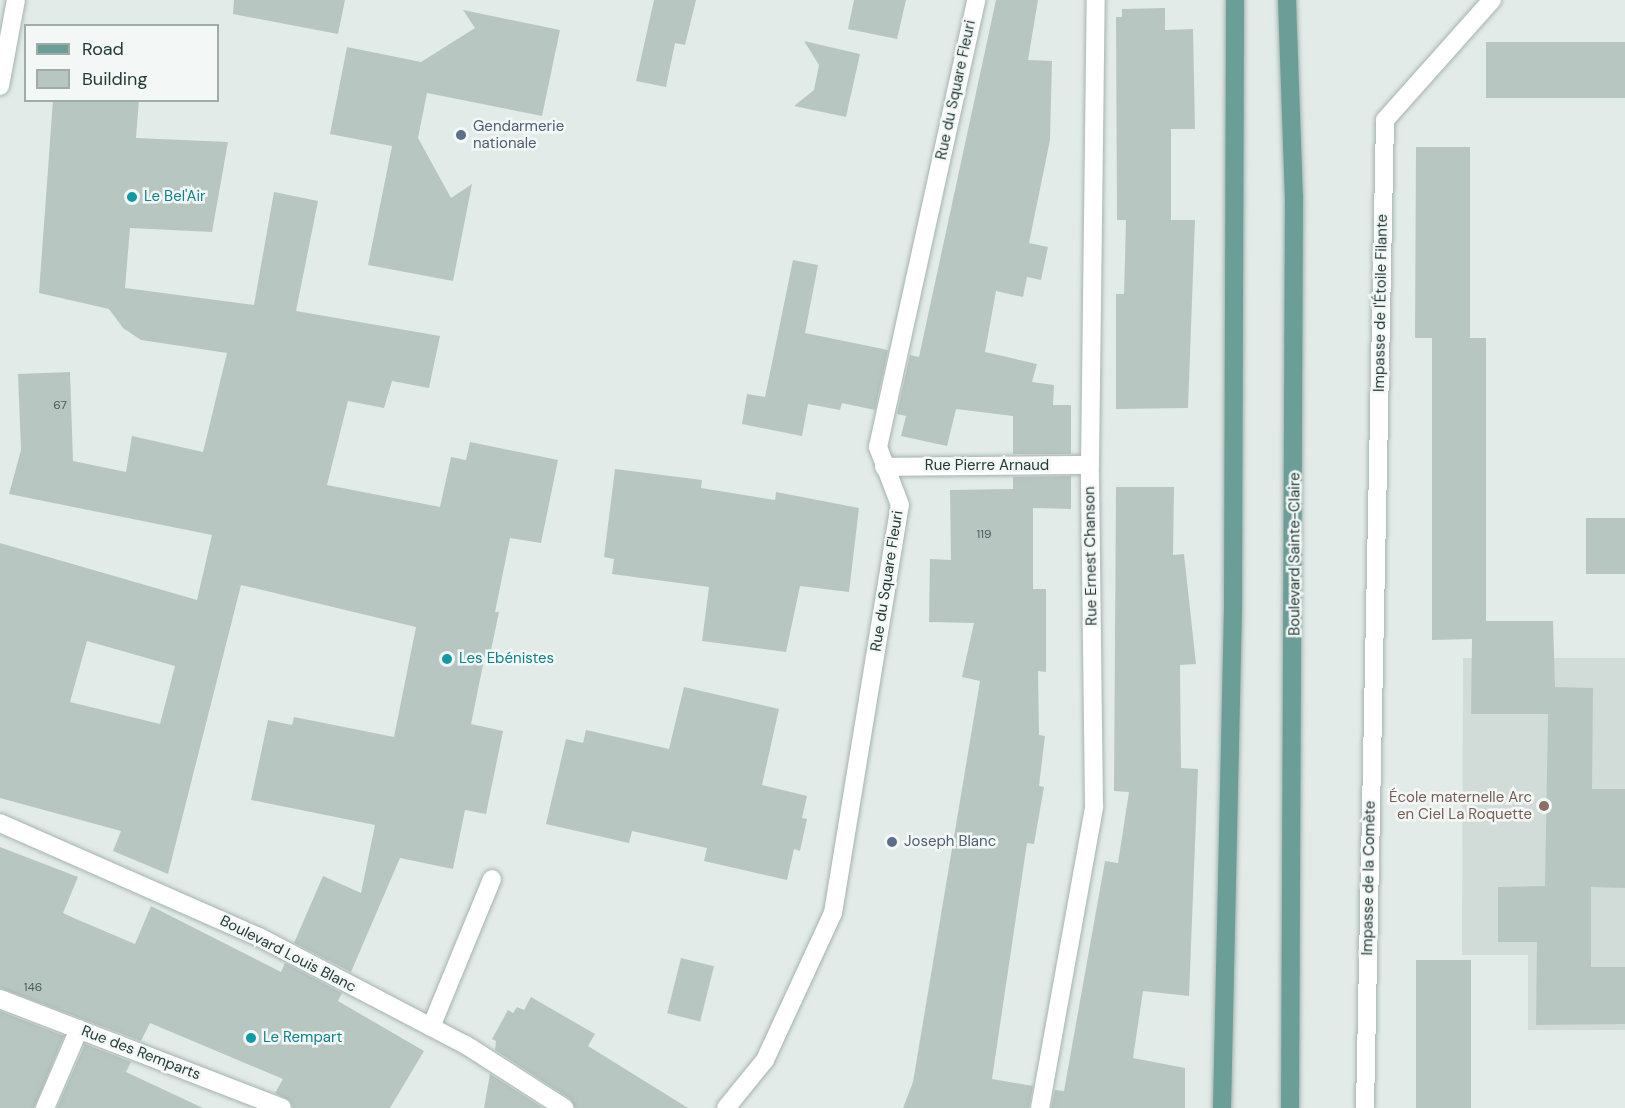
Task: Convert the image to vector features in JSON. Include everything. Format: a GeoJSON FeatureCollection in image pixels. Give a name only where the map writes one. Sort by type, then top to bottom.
{"type":"FeatureCollection","features":[{"type":"Feature","properties":{"kind":"main road"},"geometry":{"type":"LineString","coordinates":[[1222,1108],[1233,607],[1235,0]]}},
{"type":"Feature","properties":{"kind":"main road","name":"Boulevard Sainte-Claire"},"geometry":{"type":"LineString","coordinates":[[1287,0],[1294,197],[1290,1108]]}},
{"type":"Feature","properties":{"kind":"street"},"geometry":{"type":"LineString","coordinates":[[0,86],[16,0]]}},
{"type":"Feature","properties":{"kind":"street","name":"Rue du Square Fleuri"},"geometry":{"type":"LineString","coordinates":[[726,1108],[765,1060],[833,913],[900,505],[878,447],[976,0]]}},
{"type":"Feature","properties":{"kind":"street","name":"Rue Ernest Chanson"},"geometry":{"type":"LineString","coordinates":[[1040,1108],[1094,807],[1090,465],[1096,0]]}},
{"type":"Feature","properties":{"kind":"street","name":"Impasse de l'Étoile Filante"},"geometry":{"type":"LineString","coordinates":[[1374,648],[1384,120],[1492,0]]}},
{"type":"Feature","properties":{"kind":"street","name":"Rue Pierre Arnaud"},"geometry":{"type":"LineString","coordinates":[[884,467],[1090,465]]}},
{"type":"Feature","properties":{"kind":"street","name":"Impasse de la Comète"},"geometry":{"type":"LineString","coordinates":[[1365,1108],[1374,648]]}},
{"type":"Feature","properties":{"kind":"street","name":"Boulevard Louis Blanc"},"geometry":{"type":"LineString","coordinates":[[0,823],[259,937],[431,1027],[564,1108]]}},
{"type":"Feature","properties":{"kind":"street"},"geometry":{"type":"LineString","coordinates":[[431,1027],[492,879]]}},
{"type":"Feature","properties":{"kind":"street","name":"Rue des Remparts"},"geometry":{"type":"LineString","coordinates":[[0,999],[282,1108]]}},
{"type":"Feature","properties":{"kind":"street"},"geometry":{"type":"LineString","coordinates":[[45,1108],[79,1029]]}},
{"type":"Feature","properties":{"kind":"shaded area","name":"École maternelle Arc en Ciel La Roquette"},"geometry":{"type":"Polygon","coordinates":[[[1463,658],[1625,658],[1625,1030],[1528,1030],[1528,955],[1462,955],[1463,658]]]}},
{"type":"Feature","properties":{"kind":"building"},"geometry":{"type":"Polygon","coordinates":[[[234,0],[345,0],[338,34],[233,14],[234,0]]]}},
{"type":"Feature","properties":{"kind":"building"},"geometry":{"type":"Polygon","coordinates":[[[654,0],[696,0],[685,45],[675,43],[666,87],[636,81],[654,0]]]}},
{"type":"Feature","properties":{"kind":"building"},"geometry":{"type":"Polygon","coordinates":[[[854,0],[906,0],[897,39],[848,29],[854,0]]]}},
{"type":"Feature","properties":{"kind":"building"},"geometry":{"type":"Polygon","coordinates":[[[996,0],[1038,0],[1028,60],[1052,61],[1050,140],[1029,243],[1048,247],[1041,280],[1027,277],[1023,297],[996,291],[985,352],[1037,364],[1032,382],[1054,385],[1053,405],[1071,405],[1071,454],[1013,454],[1013,416],[956,409],[947,446],[901,436],[906,416],[897,414],[910,355],[919,357],[996,0]]]}},
{"type":"Feature","properties":{"kind":"building"},"geometry":{"type":"Polygon","coordinates":[[[1165,8],[1165,30],[1193,29],[1195,129],[1171,129],[1171,220],[1195,220],[1188,408],[1116,409],[1116,294],[1124,294],[1126,220],[1117,220],[1116,17],[1122,17],[1122,9],[1165,8]]]}},
{"type":"Feature","properties":{"kind":"building"},"geometry":{"type":"Polygon","coordinates":[[[463,10],[560,30],[542,116],[427,93],[418,138],[451,198],[472,184],[453,281],[368,265],[392,146],[330,134],[347,47],[421,62],[475,28],[463,10]]]}},
{"type":"Feature","properties":{"kind":"building"},"geometry":{"type":"Polygon","coordinates":[[[804,41],[860,54],[846,117],[794,106],[814,90],[819,65],[804,41]]]}},
{"type":"Feature","properties":{"kind":"building"},"geometry":{"type":"Polygon","coordinates":[[[1486,42],[1625,42],[1625,98],[1486,98],[1486,42]]]}},
{"type":"Feature","properties":{"kind":"building"},"geometry":{"type":"Polygon","coordinates":[[[53,102],[139,102],[136,138],[228,142],[212,232],[130,228],[125,288],[254,305],[274,192],[318,201],[296,311],[440,336],[429,388],[392,381],[384,408],[348,401],[327,485],[440,507],[451,457],[466,460],[470,442],[558,460],[541,543],[510,538],[495,612],[499,612],[491,650],[486,650],[471,724],[503,731],[486,814],[465,810],[453,869],[400,858],[351,972],[294,943],[323,876],[361,893],[375,825],[251,800],[268,720],[292,725],[294,717],[394,737],[416,627],[241,585],[168,874],[113,851],[121,831],[0,798],[0,543],[197,600],[212,535],[9,494],[21,450],[18,374],[70,372],[73,461],[126,472],[132,436],[203,452],[227,353],[141,340],[123,328],[109,309],[39,293],[53,102]],[[87,641],[70,702],[160,724],[175,666],[87,641]]]}},
{"type":"Feature","properties":{"kind":"building"},"geometry":{"type":"Polygon","coordinates":[[[1416,147],[1470,147],[1470,338],[1486,338],[1486,621],[1553,621],[1555,687],[1593,688],[1592,789],[1625,789],[1625,888],[1591,887],[1591,967],[1625,967],[1625,1024],[1536,1025],[1537,942],[1498,942],[1498,887],[1545,886],[1548,714],[1471,714],[1472,639],[1432,640],[1432,338],[1415,338],[1416,147]]]}},
{"type":"Feature","properties":{"kind":"building"},"geometry":{"type":"Polygon","coordinates":[[[793,260],[818,265],[805,333],[888,350],[875,410],[842,403],[840,410],[808,404],[802,436],[742,424],[747,394],[765,397],[793,260]]]}},
{"type":"Feature","properties":{"kind":"building"},"geometry":{"type":"Polygon","coordinates":[[[615,469],[702,480],[701,488],[775,500],[776,492],[859,508],[849,592],[800,586],[786,652],[702,641],[709,587],[612,574],[614,559],[604,557],[615,469]]]}},
{"type":"Feature","properties":{"kind":"building"},"geometry":{"type":"Polygon","coordinates":[[[1071,476],[1071,509],[1033,508],[1033,589],[1046,589],[1046,672],[1038,671],[1039,735],[1045,736],[1039,786],[1044,787],[1034,844],[1027,843],[992,1079],[1033,1086],[1029,1108],[903,1108],[913,1082],[980,681],[962,677],[974,623],[929,622],[930,559],[951,560],[950,490],[1013,489],[1013,477],[1071,476]]]}},
{"type":"Feature","properties":{"kind":"building"},"geometry":{"type":"Polygon","coordinates":[[[1116,487],[1174,487],[1173,555],[1184,554],[1196,664],[1180,665],[1181,768],[1198,769],[1189,996],[1143,991],[1133,1058],[1185,1068],[1185,1108],[1051,1108],[1055,1090],[1064,1091],[1105,861],[1118,863],[1129,792],[1114,791],[1116,487]]]}},
{"type":"Feature","properties":{"kind":"building"},"geometry":{"type":"Polygon","coordinates":[[[1586,518],[1625,518],[1625,574],[1586,574],[1586,518]]]}},
{"type":"Feature","properties":{"kind":"building"},"geometry":{"type":"Polygon","coordinates":[[[684,687],[779,709],[762,785],[807,796],[802,818],[807,819],[800,851],[794,849],[787,880],[704,861],[707,848],[632,831],[629,843],[546,824],[566,739],[583,743],[586,730],[669,749],[684,687]]]}},
{"type":"Feature","properties":{"kind":"building"},"geometry":{"type":"Polygon","coordinates":[[[0,847],[78,877],[63,913],[135,944],[151,906],[281,972],[285,963],[342,993],[338,1001],[424,1051],[390,1108],[293,1108],[290,1101],[275,1093],[283,1079],[150,1023],[141,1041],[0,988],[0,847]]]}},
{"type":"Feature","properties":{"kind":"building"},"geometry":{"type":"Polygon","coordinates":[[[681,958],[714,966],[700,1022],[667,1013],[681,958]]]}},
{"type":"Feature","properties":{"kind":"building"},"geometry":{"type":"Polygon","coordinates":[[[1416,960],[1471,960],[1471,1108],[1416,1108],[1416,960]]]}},
{"type":"Feature","properties":{"kind":"building"},"geometry":{"type":"Polygon","coordinates":[[[531,997],[595,1034],[588,1046],[688,1108],[575,1108],[570,1099],[495,1050],[496,1041],[492,1039],[508,1010],[513,1013],[517,1007],[524,1010],[531,997]]]}},
{"type":"Feature","properties":{"kind":"building"},"geometry":{"type":"Polygon","coordinates":[[[0,1011],[64,1036],[34,1108],[0,1108],[0,1011]]]}},
{"type":"Feature","properties":{"kind":"building"},"geometry":{"type":"Polygon","coordinates":[[[85,1044],[131,1062],[126,1072],[203,1108],[57,1108],[85,1044]]]}},
{"type":"Feature","properties":{"kind":"building"},"geometry":{"type":"Polygon","coordinates":[[[490,1074],[543,1108],[484,1108],[490,1074]]]}},
{"type":"Feature","properties":{"kind":"place","name":"Gendarmerie nationale"},"geometry":{"type":"Point","coordinates":[461,135]}},
{"type":"Feature","properties":{"kind":"place","name":"Le Bel'Air"},"geometry":{"type":"Point","coordinates":[132,197]}},
{"type":"Feature","properties":{"kind":"place","name":"Les Ebénistes"},"geometry":{"type":"Point","coordinates":[447,659]}},
{"type":"Feature","properties":{"kind":"place","name":"École maternelle Arc en Ciel La Roquette"},"geometry":{"type":"Point","coordinates":[1544,806]}},
{"type":"Feature","properties":{"kind":"place","name":"Joseph Blanc"},"geometry":{"type":"Point","coordinates":[892,842]}},
{"type":"Feature","properties":{"kind":"place","name":"Le Rempart"},"geometry":{"type":"Point","coordinates":[251,1038]}}]}
